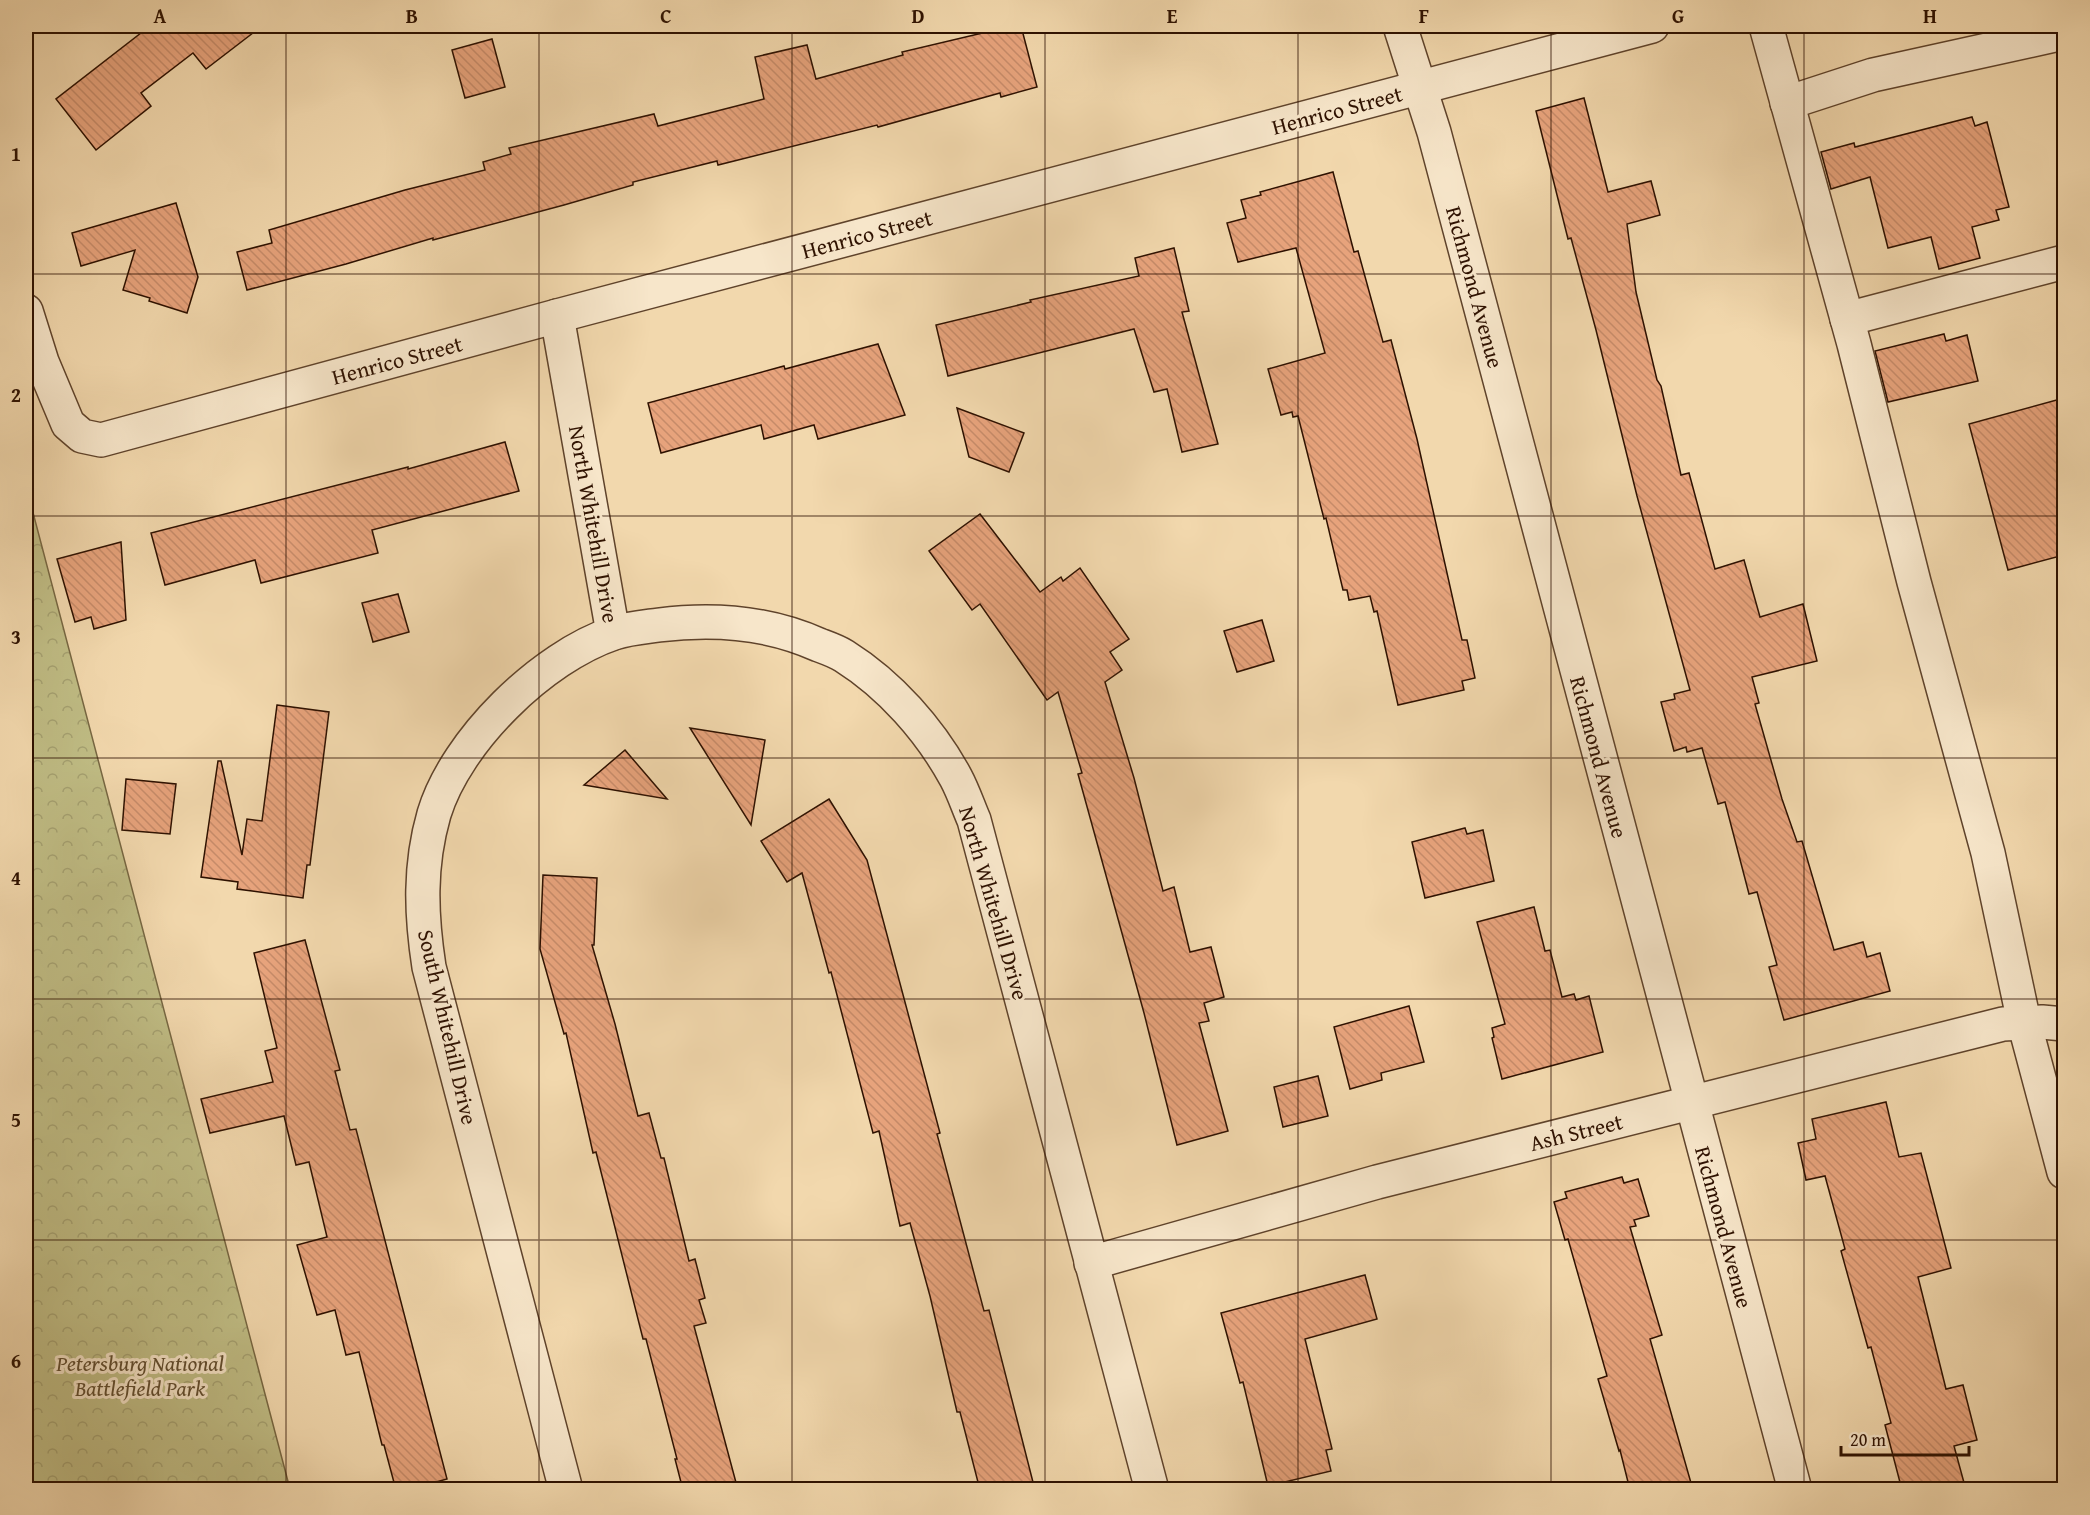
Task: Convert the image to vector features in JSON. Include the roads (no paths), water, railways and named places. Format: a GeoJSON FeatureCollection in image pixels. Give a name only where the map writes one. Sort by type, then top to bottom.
{"type":"FeatureCollection","features":[{"type":"Feature","properties":{"kind":"street","name":"Richmond Avenue"},"geometry":{"type":"LineString","coordinates":[[1400,26],[1434,132],[1795,1490]]}},
{"type":"Feature","properties":{"kind":"street","name":"Henrico Street"},"geometry":{"type":"LineString","coordinates":[[26,311],[42,362],[68,424],[82,436],[101,440],[557,316],[1652,26]]}},
{"type":"Feature","properties":{"kind":"street"},"geometry":{"type":"LineString","coordinates":[[1766,26],[1847,319],[1914,582],[1988,853],[2024,1022],[2064,1172]]}},
{"type":"Feature","properties":{"kind":"street"},"geometry":{"type":"LineString","coordinates":[[1787,103],[1873,75],[2064,33]]}},
{"type":"Feature","properties":{"kind":"street"},"geometry":{"type":"LineString","coordinates":[[1847,319],[2064,262]]}},
{"type":"Feature","properties":{"kind":"street","name":"North Whitehill Drive"},"geometry":{"type":"LineString","coordinates":[[557,316],[613,633],[690,621],[749,623],[794,634],[843,656],[886,688],[925,730],[956,778],[974,820],[1152,1490]]}},
{"type":"Feature","properties":{"kind":"street","name":"South Whitehill Drive"},"geometry":{"type":"LineString","coordinates":[[566,1490],[429,967],[422,923],[423,868],[434,813],[453,772],[487,724],[519,691],[566,656],[613,633]]}},
{"type":"Feature","properties":{"kind":"street","name":"Ash Street"},"geometry":{"type":"LineString","coordinates":[[1091,1263],[1377,1182],[2003,1024],[2024,1022],[2064,1024]]}},
{"type":"Feature","properties":{"kind":"park label","name":"Petersburg National Battlefield Park"},"geometry":{"type":"Point","coordinates":[140,1376]}}]}
